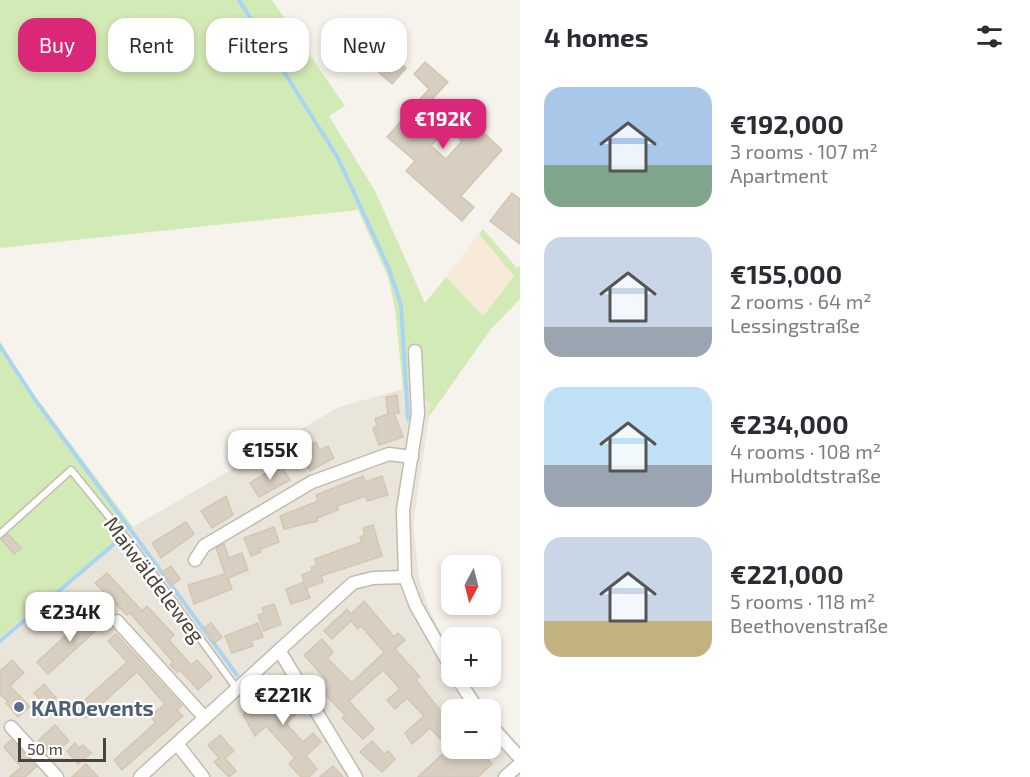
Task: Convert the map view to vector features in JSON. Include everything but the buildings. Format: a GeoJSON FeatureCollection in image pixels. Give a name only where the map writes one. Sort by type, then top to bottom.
{"type":"FeatureCollection","features":[{"type":"Feature","properties":{"kind":"street"},"geometry":{"type":"LineString","coordinates":[[415,351],[418,414],[403,510],[405,577],[416,606],[441,650]]}},
{"type":"Feature","properties":{"kind":"street"},"geometry":{"type":"LineString","coordinates":[[195,560],[204,546],[312,482],[389,454],[412,457]]}},
{"type":"Feature","properties":{"kind":"street"},"geometry":{"type":"LineString","coordinates":[[140,777],[178,745],[353,583],[373,578],[405,577]]}},
{"type":"Feature","properties":{"kind":"street"},"geometry":{"type":"LineString","coordinates":[[117,621],[205,718]]}},
{"type":"Feature","properties":{"kind":"street"},"geometry":{"type":"LineString","coordinates":[[279,650],[356,777]]}},
{"type":"Feature","properties":{"kind":"street"},"geometry":{"type":"LineString","coordinates":[[11,727],[57,777]]}},
{"type":"Feature","properties":{"kind":"street"},"geometry":{"type":"LineString","coordinates":[[501,737],[520,758]]}},
{"type":"Feature","properties":{"kind":"street"},"geometry":{"type":"LineString","coordinates":[[178,745],[203,777]]}},
{"type":"Feature","properties":{"kind":"street"},"geometry":{"type":"LineString","coordinates":[[505,777],[520,764]]}},
{"type":"Feature","properties":{"kind":"lane","name":"Maiwäldeleweg"},"geometry":{"type":"LineString","coordinates":[[0,534],[71,470],[132,545],[237,689]]}},
{"type":"Feature","properties":{"kind":"shaded area"},"geometry":{"type":"Polygon","coordinates":[[[479,234],[515,276],[483,316],[446,277],[479,234]]]}},
{"type":"Feature","properties":{"kind":"shaded area"},"geometry":{"type":"Polygon","coordinates":[[[403,389],[431,403],[413,525],[419,579],[429,609],[441,633],[441,687],[473,687],[481,699],[441,699],[441,759],[501,759],[501,724],[520,746],[520,777],[0,777],[0,637],[133,527],[339,407],[403,389]]]}},
{"type":"Feature","properties":{"kind":"green space"},"geometry":{"type":"Polygon","coordinates":[[[0,0],[272,0],[284,18],[206,18],[206,72],[309,72],[309,54],[345,106],[329,116],[375,191],[425,303],[446,277],[483,316],[514,276],[479,234],[483,229],[517,268],[520,265],[520,299],[491,329],[428,418],[431,403],[403,389],[395,308],[388,277],[358,210],[0,248],[0,0]]]}},
{"type":"Feature","properties":{"kind":"green space"},"geometry":{"type":"Polygon","coordinates":[[[0,341],[22,379],[133,527],[0,637],[0,341]]]}},
{"type":"Feature","properties":{"kind":"waterway"},"geometry":{"type":"LineString","coordinates":[[239,0],[338,158],[389,269],[401,305],[408,419]]}},
{"type":"Feature","properties":{"kind":"waterway"},"geometry":{"type":"LineString","coordinates":[[0,346],[36,401],[237,675]]}},
{"type":"Feature","properties":{"kind":"waterway"},"geometry":{"type":"LineString","coordinates":[[0,641],[120,539]]}},
{"type":"Feature","properties":{"kind":"place","name":"KAROevents"},"geometry":{"type":"Point","coordinates":[19,707]}}]}
